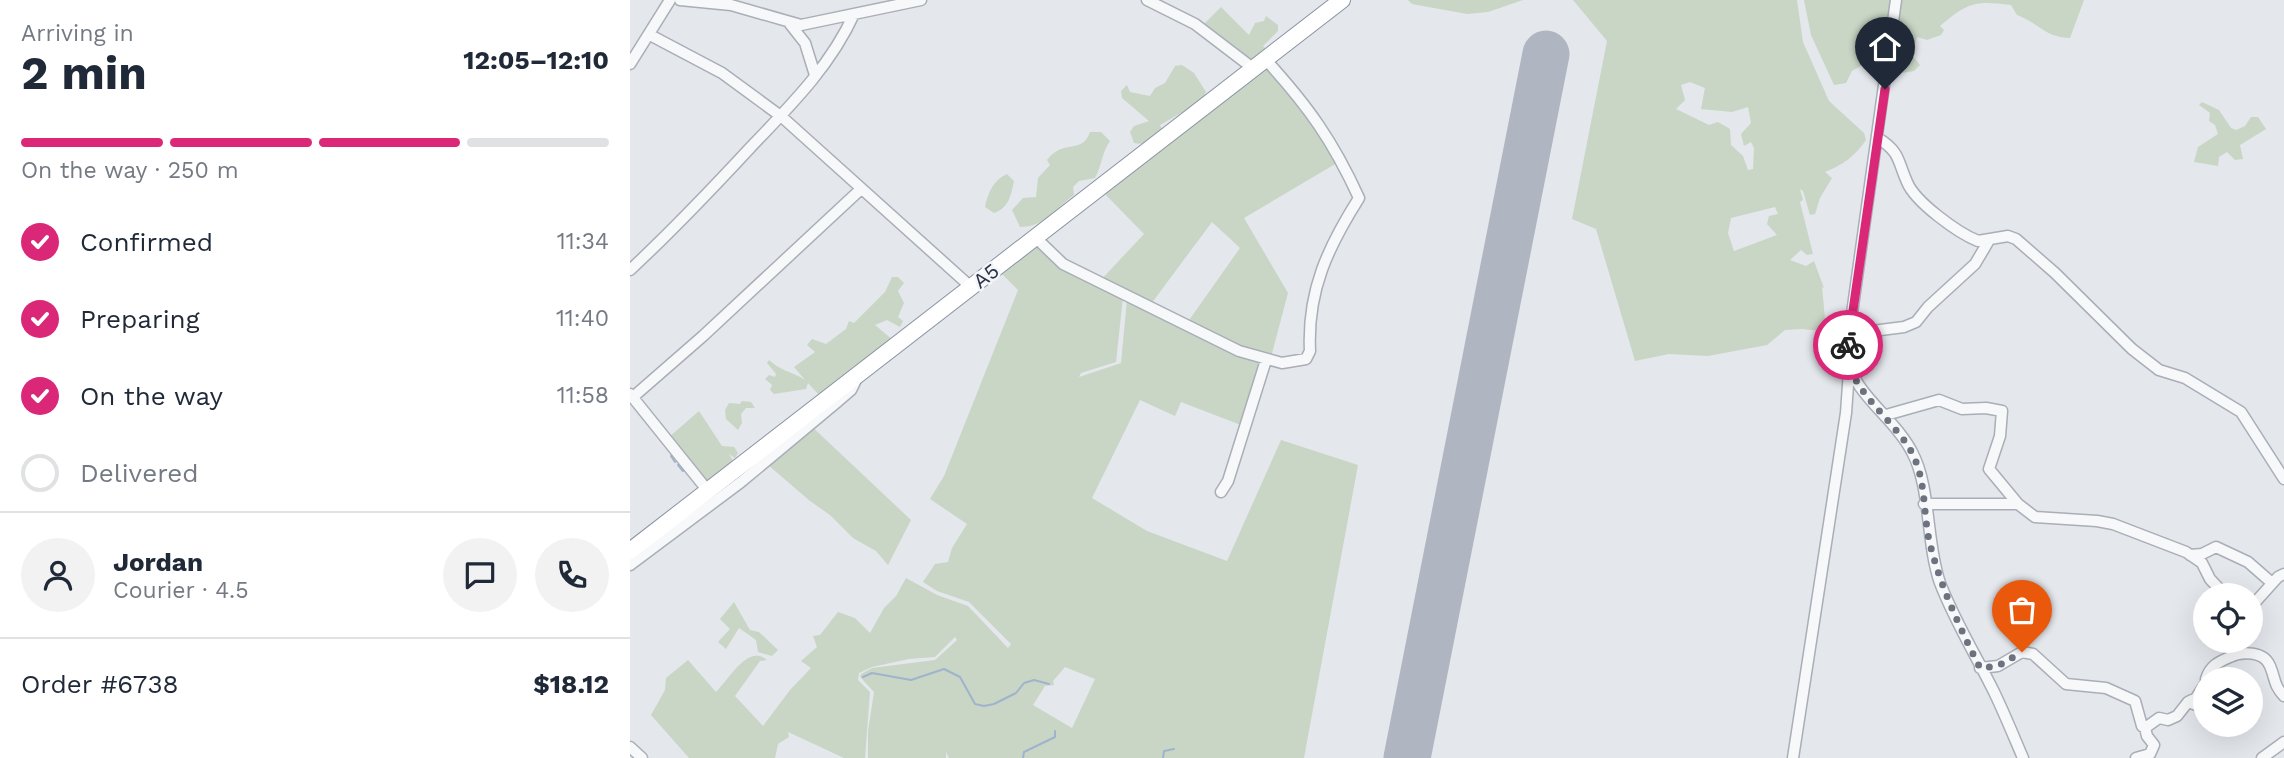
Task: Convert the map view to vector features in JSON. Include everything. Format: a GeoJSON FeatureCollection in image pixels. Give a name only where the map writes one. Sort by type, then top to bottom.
{"type":"FeatureCollection","features":[{"type":"Feature","properties":{"kind":"highway","name":"A5"},"geometry":{"type":"LineString","coordinates":[[630,551],[1342,0]]}},
{"type":"Feature","properties":{"kind":"street"},"geometry":{"type":"LineString","coordinates":[[630,64],[670,0]]}},
{"type":"Feature","properties":{"kind":"street"},"geometry":{"type":"LineString","coordinates":[[680,0],[731,5],[790,24],[814,24],[921,0]]}},
{"type":"Feature","properties":{"kind":"street"},"geometry":{"type":"LineString","coordinates":[[1035,237],[1063,264],[1239,351],[1282,362],[1306,359],[1310,351],[1314,291],[1333,239],[1359,198],[1321,126],[1260,65],[1195,24],[1147,0]]}},
{"type":"Feature","properties":{"kind":"street"},"geometry":{"type":"LineString","coordinates":[[1896,0],[1846,356],[1856,383],[1886,415],[1913,453],[1940,582],[1980,668],[1995,693],[2023,758]]}},
{"type":"Feature","properties":{"kind":"street"},"geometry":{"type":"LineString","coordinates":[[630,270],[782,117],[838,45],[854,14]]}},
{"type":"Feature","properties":{"kind":"street"},"geometry":{"type":"LineString","coordinates":[[790,24],[805,43],[815,75]]}},
{"type":"Feature","properties":{"kind":"street"},"geometry":{"type":"LineString","coordinates":[[650,35],[722,73],[782,117],[971,287]]}},
{"type":"Feature","properties":{"kind":"street"},"geometry":{"type":"LineString","coordinates":[[1878,138],[1897,153],[1907,183],[1930,208],[1970,238],[1988,242],[2008,236],[2016,239],[2055,272],[2132,349],[2159,370],[2185,378],[2212,397],[2226,401],[2241,412],[2284,479]]}},
{"type":"Feature","properties":{"kind":"street"},"geometry":{"type":"LineString","coordinates":[[708,491],[631,396],[703,336],[861,189]]}},
{"type":"Feature","properties":{"kind":"street"},"geometry":{"type":"LineString","coordinates":[[1849,334],[1904,327],[1916,322],[1928,307],[1975,264],[1988,242]]}},
{"type":"Feature","properties":{"kind":"street"},"geometry":{"type":"LineString","coordinates":[[1222,492],[1228,481],[1266,360]]}},
{"type":"Feature","properties":{"kind":"street"},"geometry":{"type":"LineString","coordinates":[[1793,758],[1846,413],[1849,368]]}},
{"type":"Feature","properties":{"kind":"street"},"geometry":{"type":"LineString","coordinates":[[630,565],[741,482],[821,416],[851,390],[857,376]]}},
{"type":"Feature","properties":{"kind":"street"},"geometry":{"type":"LineString","coordinates":[[1886,415],[1939,400],[1962,409],[1986,408],[2002,411],[2000,436],[1989,469],[2018,504],[2035,517],[2113,524],[2190,555],[2202,563],[2214,583]]}},
{"type":"Feature","properties":{"kind":"street"},"geometry":{"type":"LineString","coordinates":[[1924,504],[2018,504]]}},
{"type":"Feature","properties":{"kind":"street"},"geometry":{"type":"LineString","coordinates":[[2190,555],[2202,554],[2216,547],[2248,562],[2272,583]]}},
{"type":"Feature","properties":{"kind":"street"},"geometry":{"type":"LineString","coordinates":[[2263,593],[2284,574]]}},
{"type":"Feature","properties":{"kind":"street"},"geometry":{"type":"LineString","coordinates":[[1980,668],[1998,666],[2022,652],[2033,654],[2066,684],[2106,688],[2136,701],[2142,726],[2146,728],[2147,736],[2154,744],[2150,754],[2136,758]]}},
{"type":"Feature","properties":{"kind":"street"},"geometry":{"type":"LineString","coordinates":[[2212,667],[2233,655],[2245,653],[2265,660],[2270,667],[2273,684],[2284,696]]}},
{"type":"Feature","properties":{"kind":"street"},"geometry":{"type":"LineString","coordinates":[[2146,728],[2159,718],[2168,720],[2177,716],[2193,700]]}},
{"type":"Feature","properties":{"kind":"street"},"geometry":{"type":"LineString","coordinates":[[2188,702],[2193,704]]}},
{"type":"Feature","properties":{"kind":"street"},"geometry":{"type":"LineString","coordinates":[[2262,758],[2284,742]]}},
{"type":"Feature","properties":{"kind":"street"},"geometry":{"type":"LineString","coordinates":[[630,747],[642,758]]}},
{"type":"Feature","properties":{"kind":"green space"},"geometry":{"type":"Polygon","coordinates":[[[1408,0],[1523,0],[1488,12],[1467,14],[1412,4],[1408,0]]]}},
{"type":"Feature","properties":{"kind":"green space"},"geometry":{"type":"Polygon","coordinates":[[[1573,0],[1797,0],[1803,42],[1829,101],[1864,133],[1866,140],[1848,159],[1825,172],[1832,178],[1820,198],[1815,214],[1810,215],[1800,189],[1803,200],[1800,202],[1813,254],[1807,255],[1801,250],[1790,260],[1806,266],[1814,261],[1824,288],[1822,287],[1825,318],[1830,332],[1785,330],[1767,345],[1708,356],[1669,354],[1635,361],[1596,229],[1572,219],[1607,41],[1573,0]],[[1690,82],[1681,85],[1685,100],[1676,109],[1709,125],[1718,122],[1730,129],[1731,145],[1743,156],[1748,170],[1753,169],[1754,148],[1751,142],[1744,146],[1741,134],[1751,123],[1748,107],[1732,112],[1701,109],[1705,88],[1690,82]],[[1775,207],[1731,218],[1728,233],[1734,251],[1777,235],[1767,224],[1769,216],[1778,214],[1775,207]]]}},
{"type":"Feature","properties":{"kind":"green space"},"geometry":{"type":"Polygon","coordinates":[[[1804,0],[2084,0],[2070,38],[2054,35],[2017,15],[2011,5],[1972,5],[1957,12],[1940,26],[1944,30],[1941,35],[1927,40],[1917,37],[1911,54],[1920,65],[1914,71],[1901,73],[1896,62],[1893,21],[1877,23],[1875,49],[1865,55],[1864,64],[1852,71],[1846,83],[1834,85],[1811,35],[1804,0]]]}},
{"type":"Feature","properties":{"kind":"green space"},"geometry":{"type":"Polygon","coordinates":[[[1221,7],[1249,35],[1255,23],[1264,21],[1266,16],[1278,25],[1278,31],[1263,46],[1266,49],[1250,63],[1201,27],[1221,7]]]}},
{"type":"Feature","properties":{"kind":"green space"},"geometry":{"type":"Polygon","coordinates":[[[1182,65],[1194,73],[1206,92],[1202,101],[1160,125],[1162,129],[1143,144],[1134,143],[1130,132],[1134,126],[1149,121],[1122,98],[1121,91],[1127,85],[1130,92],[1150,96],[1155,88],[1165,83],[1175,66],[1182,65]]]}},
{"type":"Feature","properties":{"kind":"green space"},"geometry":{"type":"Polygon","coordinates":[[[1261,70],[1268,70],[1308,112],[1337,163],[1244,218],[1288,293],[1271,357],[1246,351],[1187,323],[1240,248],[1212,222],[1148,308],[1099,282],[1144,234],[1102,191],[1261,70]]]}},
{"type":"Feature","properties":{"kind":"green space"},"geometry":{"type":"Polygon","coordinates":[[[2202,102],[2219,110],[2231,128],[2236,130],[2245,126],[2251,117],[2258,117],[2266,129],[2240,145],[2243,159],[2235,160],[2227,152],[2219,157],[2218,166],[2194,162],[2198,147],[2218,134],[2215,125],[2209,121],[2210,113],[2199,105],[2202,102]]]}},
{"type":"Feature","properties":{"kind":"green space"},"geometry":{"type":"Polygon","coordinates":[[[1090,132],[1101,132],[1110,141],[1095,178],[1079,181],[1073,187],[1074,195],[1050,216],[1036,224],[1020,227],[1012,210],[1023,198],[1036,197],[1038,178],[1050,165],[1047,160],[1053,153],[1082,143],[1090,132]]]}},
{"type":"Feature","properties":{"kind":"green space"},"geometry":{"type":"Polygon","coordinates":[[[1007,174],[1014,181],[1010,196],[1003,208],[994,213],[985,207],[988,197],[995,183],[1007,174]]]}},
{"type":"Feature","properties":{"kind":"green space"},"geometry":{"type":"Polygon","coordinates":[[[1036,242],[1123,297],[1116,362],[1081,373],[1079,377],[1121,363],[1127,300],[1265,364],[1246,427],[1181,402],[1175,416],[1140,400],[1092,498],[1147,531],[1227,561],[1281,440],[1358,465],[1304,758],[949,758],[946,752],[946,758],[868,758],[868,731],[874,692],[860,677],[861,674],[872,668],[935,660],[957,640],[955,637],[935,657],[909,659],[872,667],[859,673],[858,680],[870,692],[865,758],[844,758],[788,732],[789,737],[778,744],[775,758],[689,758],[651,715],[665,690],[666,678],[688,660],[716,692],[746,659],[760,656],[767,660],[760,661],[735,696],[763,726],[790,690],[811,668],[801,661],[817,647],[813,636],[820,635],[838,612],[855,618],[870,633],[906,578],[937,595],[968,606],[1008,648],[1011,644],[969,602],[937,591],[923,582],[935,564],[948,562],[952,548],[967,524],[930,499],[944,476],[1018,290],[1000,272],[1036,242]],[[1065,667],[1053,681],[1054,685],[1045,686],[1033,705],[1072,728],[1095,679],[1065,667]]]}},
{"type":"Feature","properties":{"kind":"green space"},"geometry":{"type":"Polygon","coordinates":[[[892,277],[898,277],[904,283],[898,291],[904,303],[898,317],[903,321],[900,327],[887,320],[875,325],[893,340],[821,397],[808,383],[806,389],[774,394],[770,390],[772,385],[765,379],[769,375],[775,377],[776,374],[767,363],[769,360],[805,380],[794,367],[815,352],[807,345],[812,339],[826,344],[846,329],[849,321],[854,323],[885,292],[892,277]]]}},
{"type":"Feature","properties":{"kind":"green space"},"geometry":{"type":"Polygon","coordinates":[[[742,401],[751,402],[755,408],[746,408],[741,414],[742,423],[738,430],[726,419],[725,410],[729,403],[740,404],[742,401]]]}},
{"type":"Feature","properties":{"kind":"green space"},"geometry":{"type":"Polygon","coordinates":[[[699,411],[722,446],[734,447],[738,453],[735,458],[729,454],[735,464],[713,480],[705,480],[668,438],[699,411]]]}},
{"type":"Feature","properties":{"kind":"green space"},"geometry":{"type":"Polygon","coordinates":[[[806,421],[911,520],[888,565],[876,551],[853,538],[830,515],[761,459],[806,421]]]}},
{"type":"Feature","properties":{"kind":"green space"},"geometry":{"type":"Polygon","coordinates":[[[734,602],[750,630],[759,632],[778,650],[772,656],[758,652],[756,640],[739,628],[726,649],[718,642],[730,629],[720,619],[734,602]]]}},
{"type":"Feature","properties":{"kind":"waterway"},"geometry":{"type":"LineString","coordinates":[[671,456],[675,462]]}},
{"type":"Feature","properties":{"kind":"waterway"},"geometry":{"type":"LineString","coordinates":[[678,465],[683,471]]}},
{"type":"Feature","properties":{"kind":"waterway"},"geometry":{"type":"LineString","coordinates":[[863,677],[872,673],[911,680],[944,669],[960,677],[975,704],[984,706],[1016,693],[1024,683],[1034,680],[1049,684]]}},
{"type":"Feature","properties":{"kind":"waterway"},"geometry":{"type":"LineString","coordinates":[[1023,758],[1024,752],[1055,737],[1055,731]]}},
{"type":"Feature","properties":{"kind":"waterway"},"geometry":{"type":"LineString","coordinates":[[1163,758],[1164,751],[1174,749]]}},
{"type":"Feature","properties":{"kind":"runway"},"geometry":{"type":"LineString","coordinates":[[1407,758],[1546,54]]}},
{"type":"Feature","properties":{"kind":"way so far"},"geometry":{"type":"LineString","coordinates":[[1848,345],[1846,356],[1856,383],[1886,415],[1915,460],[1940,582],[1980,668],[1998,666],[2022,652]]}},
{"type":"Feature","properties":{"kind":"route"},"geometry":{"type":"LineString","coordinates":[[1848,345],[1858,258],[1885,89]]}}]}
